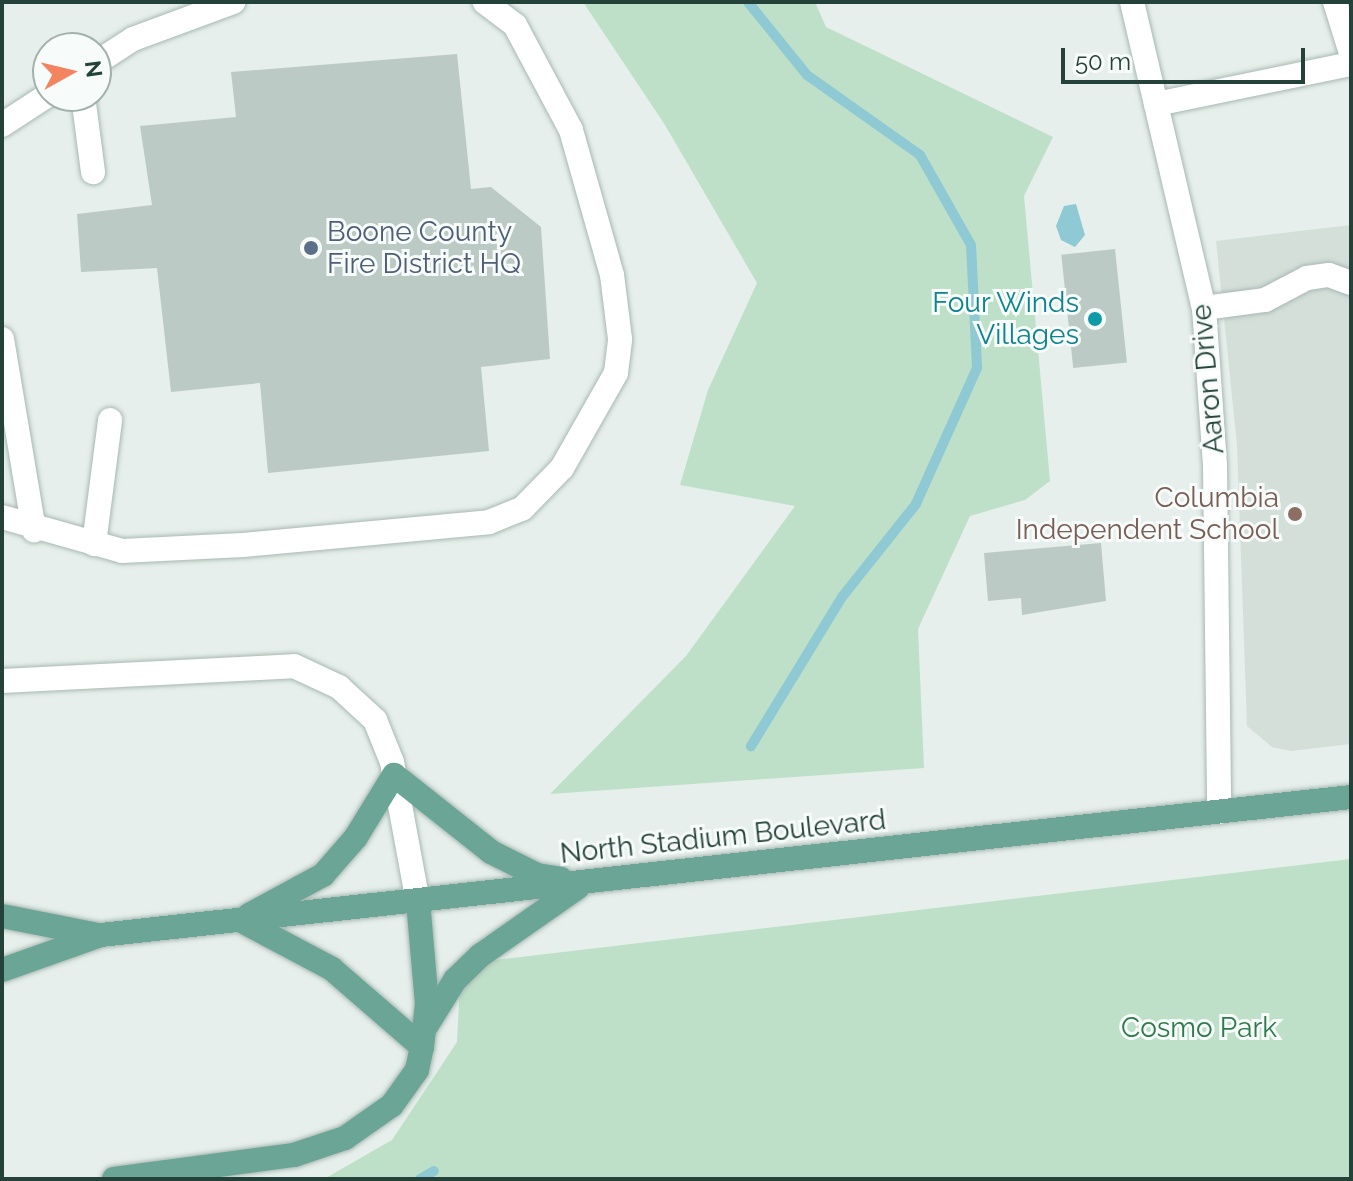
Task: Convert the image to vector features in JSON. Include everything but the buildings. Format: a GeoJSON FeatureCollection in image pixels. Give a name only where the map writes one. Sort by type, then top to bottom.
{"type":"FeatureCollection","features":[{"type":"Feature","properties":{"kind":"main road"},"geometry":{"type":"LineString","coordinates":[[240,920],[323,875],[356,837],[394,775],[491,852],[537,875],[583,883]]}},
{"type":"Feature","properties":{"kind":"main road","name":"North Stadium Boulevard"},"geometry":{"type":"LineString","coordinates":[[2,970],[101,935],[1351,797]]}},
{"type":"Feature","properties":{"kind":"main road"},"geometry":{"type":"LineString","coordinates":[[423,1038],[455,980],[481,955],[583,883]]}},
{"type":"Feature","properties":{"kind":"main road"},"geometry":{"type":"LineString","coordinates":[[114,1179],[277,1159],[345,1138],[392,1105],[417,1070],[423,1038],[427,1004],[418,902]]}},
{"type":"Feature","properties":{"kind":"main road","name":"North Stadium Boulevard"},"geometry":{"type":"LineString","coordinates":[[2,916],[101,935]]}},
{"type":"Feature","properties":{"kind":"main road"},"geometry":{"type":"LineString","coordinates":[[240,920],[332,969],[423,1038]]}},
{"type":"Feature","properties":{"kind":"street"},"geometry":{"type":"LineString","coordinates":[[112,53],[133,39],[233,2]]}},
{"type":"Feature","properties":{"kind":"street"},"geometry":{"type":"LineString","coordinates":[[2,517],[34,530],[122,551],[243,545],[489,522],[522,509],[562,468],[616,373],[620,339],[612,275],[571,130],[515,25],[485,2]]}},
{"type":"Feature","properties":{"kind":"street","name":"Aaron Drive"},"geometry":{"type":"LineString","coordinates":[[1132,2],[1204,308],[1215,465],[1219,812]]}},
{"type":"Feature","properties":{"kind":"street"},"geometry":{"type":"LineString","coordinates":[[1335,2],[1351,53]]}},
{"type":"Feature","properties":{"kind":"street"},"geometry":{"type":"LineString","coordinates":[[1156,104],[1351,64]]}},
{"type":"Feature","properties":{"kind":"street"},"geometry":{"type":"LineString","coordinates":[[2,125],[32,105]]}},
{"type":"Feature","properties":{"kind":"street"},"geometry":{"type":"LineString","coordinates":[[85,112],[93,172]]}},
{"type":"Feature","properties":{"kind":"street"},"geometry":{"type":"LineString","coordinates":[[1204,308],[1265,300],[1307,278],[1329,275],[1351,283]]}},
{"type":"Feature","properties":{"kind":"street"},"geometry":{"type":"LineString","coordinates":[[2,339],[34,530]]}},
{"type":"Feature","properties":{"kind":"street"},"geometry":{"type":"LineString","coordinates":[[94,544],[110,420]]}},
{"type":"Feature","properties":{"kind":"street"},"geometry":{"type":"LineString","coordinates":[[2,681],[294,666],[339,687],[375,720],[394,775],[418,902]]}},
{"type":"Feature","properties":{"kind":"shaded area","name":"Columbia Independent School"},"geometry":{"type":"Polygon","coordinates":[[[1351,225],[1351,744],[1291,751],[1272,747],[1247,726],[1237,445],[1216,241],[1351,225]]]}},
{"type":"Feature","properties":{"kind":"green space"},"geometry":{"type":"Polygon","coordinates":[[[583,2],[815,2],[826,27],[1053,137],[1024,196],[1050,481],[1025,500],[970,516],[918,629],[924,768],[550,794],[686,656],[795,506],[680,485],[708,390],[757,283],[665,125],[583,2]]]}},
{"type":"Feature","properties":{"kind":"green space","name":"Cosmo Park"},"geometry":{"type":"Polygon","coordinates":[[[1351,859],[1351,1179],[324,1179],[392,1140],[457,1042],[461,964],[1351,859]]]}},
{"type":"Feature","properties":{"kind":"water"},"geometry":{"type":"Polygon","coordinates":[[[1076,204],[1085,235],[1075,247],[1061,240],[1056,226],[1064,206],[1076,204]]]}},
{"type":"Feature","properties":{"kind":"waterway"},"geometry":{"type":"LineString","coordinates":[[748,2],[807,75],[920,155],[971,245],[977,368],[916,504],[842,597],[751,746]]}},
{"type":"Feature","properties":{"kind":"waterway"},"geometry":{"type":"LineString","coordinates":[[420,1179],[434,1171]]}},
{"type":"Feature","properties":{"kind":"place","name":"Boone County Fire District HQ"},"geometry":{"type":"Point","coordinates":[311,248]}},
{"type":"Feature","properties":{"kind":"place","name":"Four Winds Villages"},"geometry":{"type":"Point","coordinates":[1095,319]}},
{"type":"Feature","properties":{"kind":"place","name":"Columbia Independent School"},"geometry":{"type":"Point","coordinates":[1295,514]}}]}
